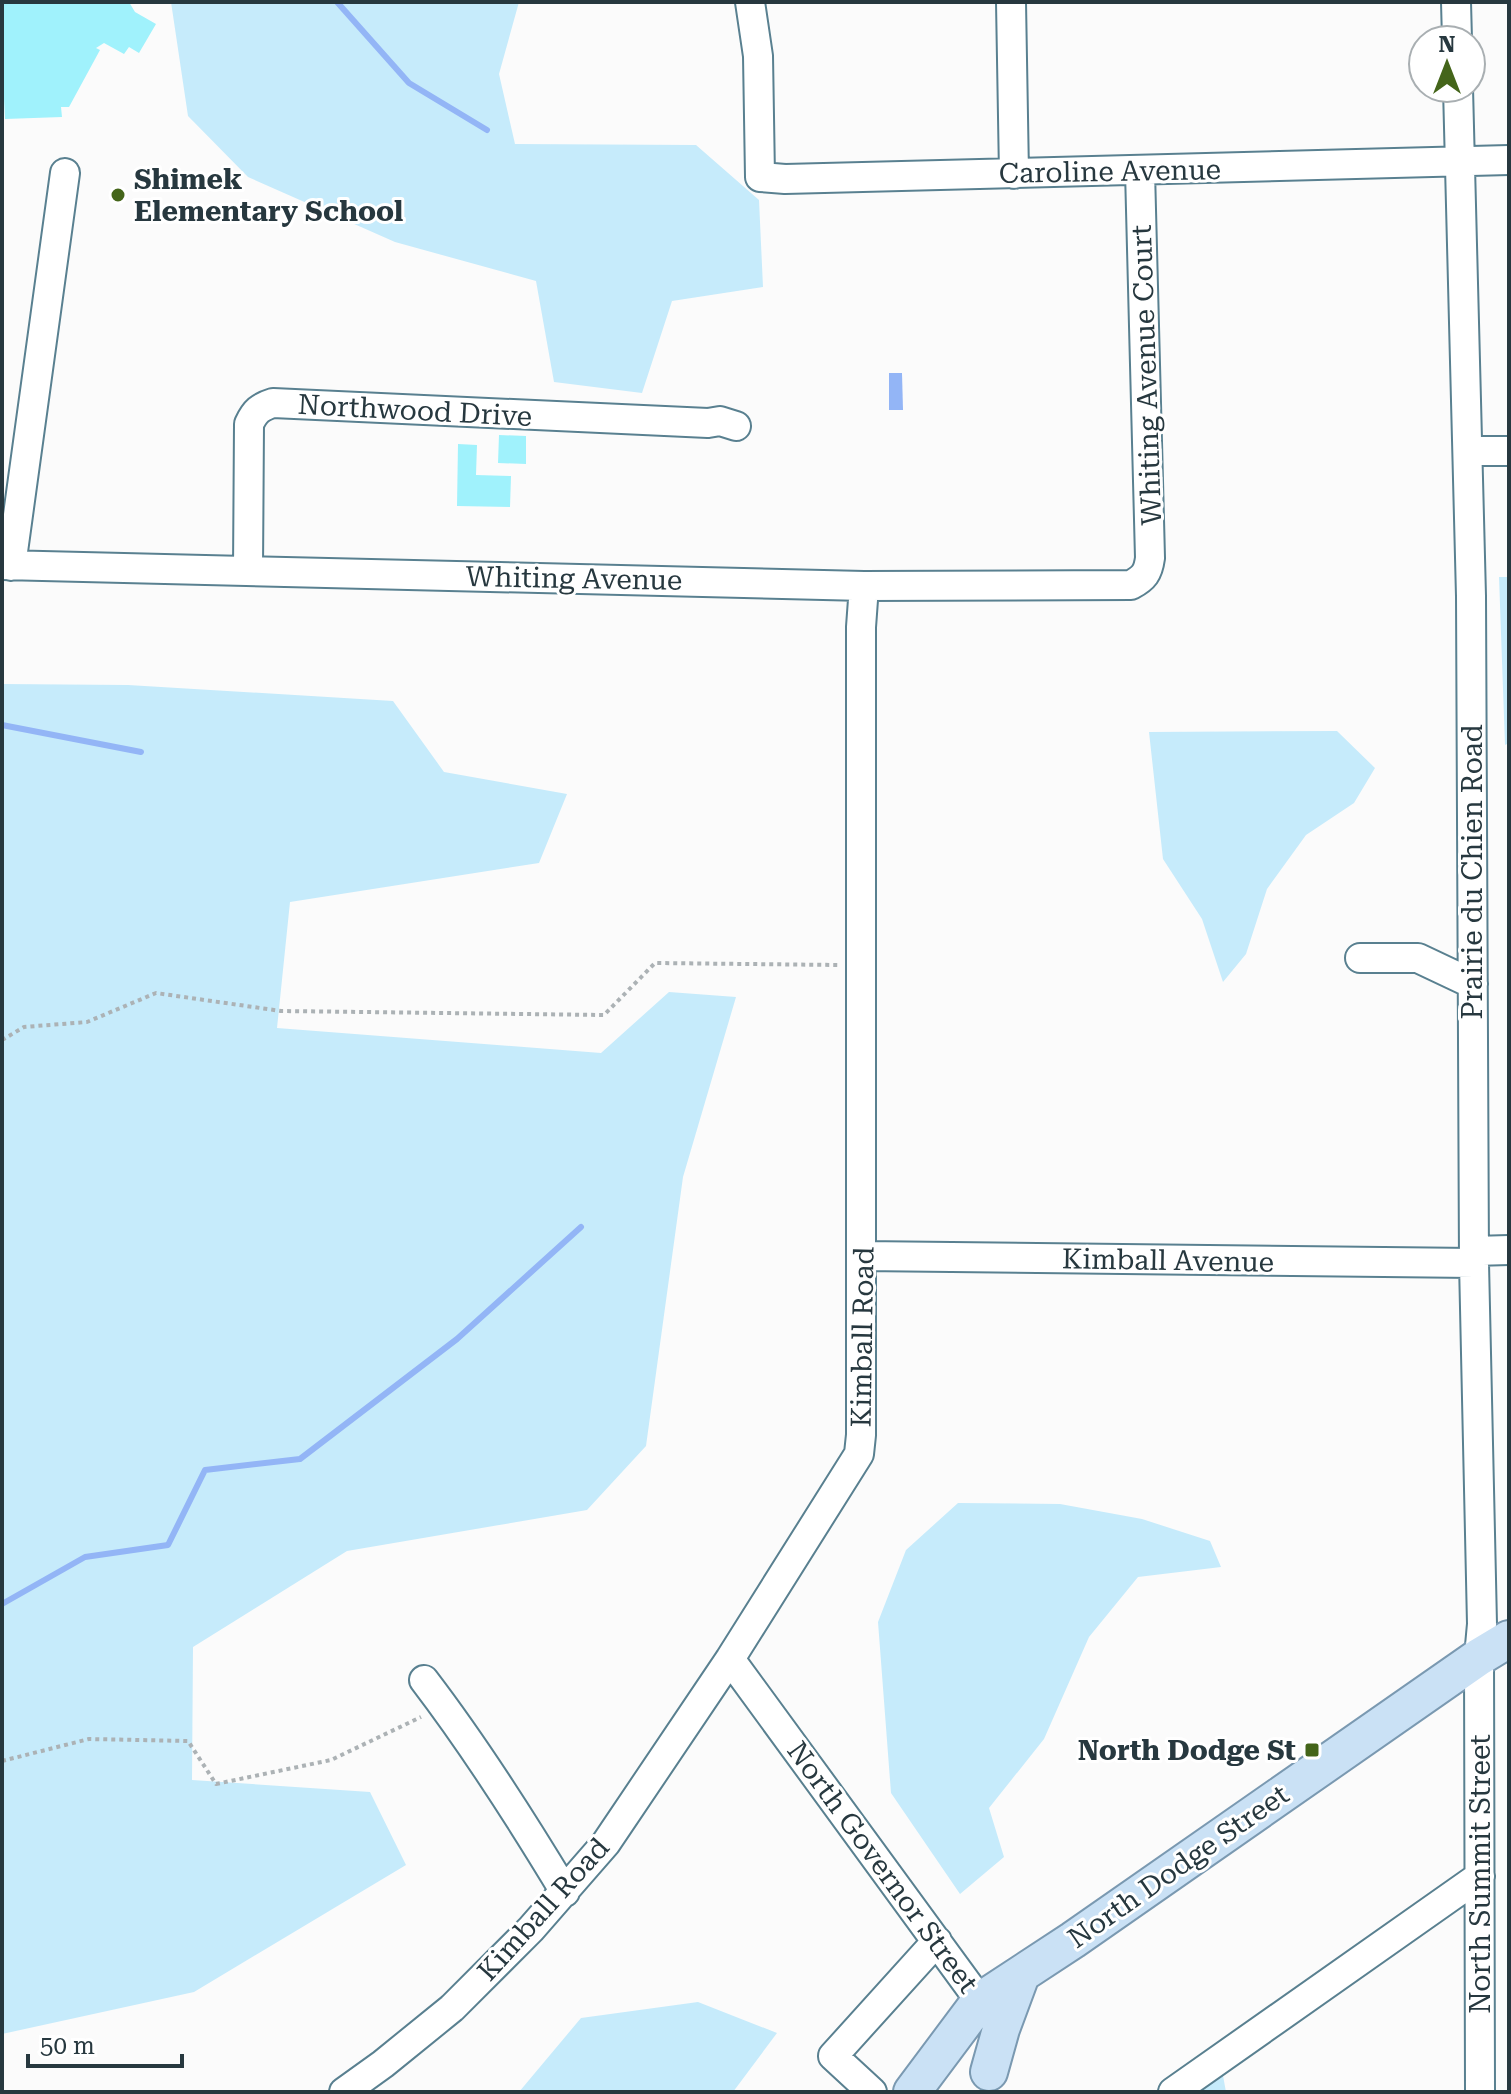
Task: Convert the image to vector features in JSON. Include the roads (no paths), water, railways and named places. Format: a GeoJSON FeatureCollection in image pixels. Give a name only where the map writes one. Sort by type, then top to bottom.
{"type":"FeatureCollection","features":[{"type":"Feature","properties":{"kind":"main road","name":"North Dodge Street"},"geometry":{"type":"LineString","coordinates":[[920,2081],[980,2001],[1494,1648]]}},
{"type":"Feature","properties":{"kind":"main road"},"geometry":{"type":"LineString","coordinates":[[989,2082],[1001,2029],[1021,1975]]}},
{"type":"Feature","properties":{"kind":"main road","name":"North Governor Street"},"geometry":{"type":"LineString","coordinates":[[980,2001],[980,2049],[989,2082]]}},
{"type":"Feature","properties":{"kind":"main road"},"geometry":{"type":"LineString","coordinates":[[920,2081],[960,2061],[978,2064],[989,2082]]}},
{"type":"Feature","properties":{"kind":"street","name":"Caroline Avenue"},"geometry":{"type":"LineString","coordinates":[[750,2],[758,56],[760,177],[1014,174],[1509,160]]}},
{"type":"Feature","properties":{"kind":"street"},"geometry":{"type":"LineString","coordinates":[[1011,2],[1014,174]]}},
{"type":"Feature","properties":{"kind":"street"},"geometry":{"type":"LineString","coordinates":[[1456,2],[1457,24]]}},
{"type":"Feature","properties":{"kind":"street","name":"Prairie du Chien Road"},"geometry":{"type":"LineString","coordinates":[[1458,104],[1468,451],[1474,1257],[1482,1624],[1494,1648]]}},
{"type":"Feature","properties":{"kind":"street","name":"Whiting Avenue Court"},"geometry":{"type":"LineString","coordinates":[[1140,171],[1150,558],[1149,570],[1144,578]]}},
{"type":"Feature","properties":{"kind":"street"},"geometry":{"type":"LineString","coordinates":[[6,566],[65,173]]}},
{"type":"Feature","properties":{"kind":"street","name":"Northwood Drive"},"geometry":{"type":"LineString","coordinates":[[248,570],[249,424],[262,406],[273,403],[708,423],[720,421],[736,426]]}},
{"type":"Feature","properties":{"kind":"street"},"geometry":{"type":"LineString","coordinates":[[1468,451],[1509,451]]}},
{"type":"Feature","properties":{"kind":"street","name":"Whiting Avenue"},"geometry":{"type":"LineString","coordinates":[[6,566],[864,586],[1131,585],[1144,578]]}},
{"type":"Feature","properties":{"kind":"street","name":"Kimball Road"},"geometry":{"type":"LineString","coordinates":[[344,2092],[452,2008],[565,1892],[628,1812],[730,1659],[859,1454],[863,1256],[861,627],[864,586]]}},
{"type":"Feature","properties":{"kind":"street"},"geometry":{"type":"LineString","coordinates":[[1360,958],[1418,958],[1473,984]]}},
{"type":"Feature","properties":{"kind":"street","name":"Kimball Avenue"},"geometry":{"type":"LineString","coordinates":[[863,1256],[1474,1257],[1509,1250]]}},
{"type":"Feature","properties":{"kind":"street","name":"North Summit Street"},"geometry":{"type":"LineString","coordinates":[[1480,2092],[1480,1876],[1494,1648]]}},
{"type":"Feature","properties":{"kind":"street","name":"North Governor Street"},"geometry":{"type":"LineString","coordinates":[[730,1659],[980,2001]]}},
{"type":"Feature","properties":{"kind":"street"},"geometry":{"type":"LineString","coordinates":[[424,1680],[510,1802],[565,1892]]}},
{"type":"Feature","properties":{"kind":"street"},"geometry":{"type":"LineString","coordinates":[[1173,2092],[1480,1876]]}},
{"type":"Feature","properties":{"kind":"street"},"geometry":{"type":"LineString","coordinates":[[872,2092],[833,2056],[937,1941]]}},
{"type":"Feature","properties":{"kind":"water"},"geometry":{"type":"Polygon","coordinates":[[[889,373],[902,373],[903,410],[889,410],[889,373]]]}},
{"type":"Feature","properties":{"kind":"waterway"},"geometry":{"type":"LineString","coordinates":[[337,2],[409,83],[487,130]]}},
{"type":"Feature","properties":{"kind":"waterway"},"geometry":{"type":"LineString","coordinates":[[2,725],[141,752]]}},
{"type":"Feature","properties":{"kind":"waterway"},"geometry":{"type":"LineString","coordinates":[[2,1604],[85,1557],[168,1545],[205,1470],[300,1459],[457,1339],[581,1227]]}},
{"type":"Feature","properties":{"kind":"place","name":"Shimek Elementary School"},"geometry":{"type":"Point","coordinates":[118,195]}},
{"type":"Feature","properties":{"kind":"place","name":"North Dodge St"},"geometry":{"type":"Point","coordinates":[1312,1750]}}]}
